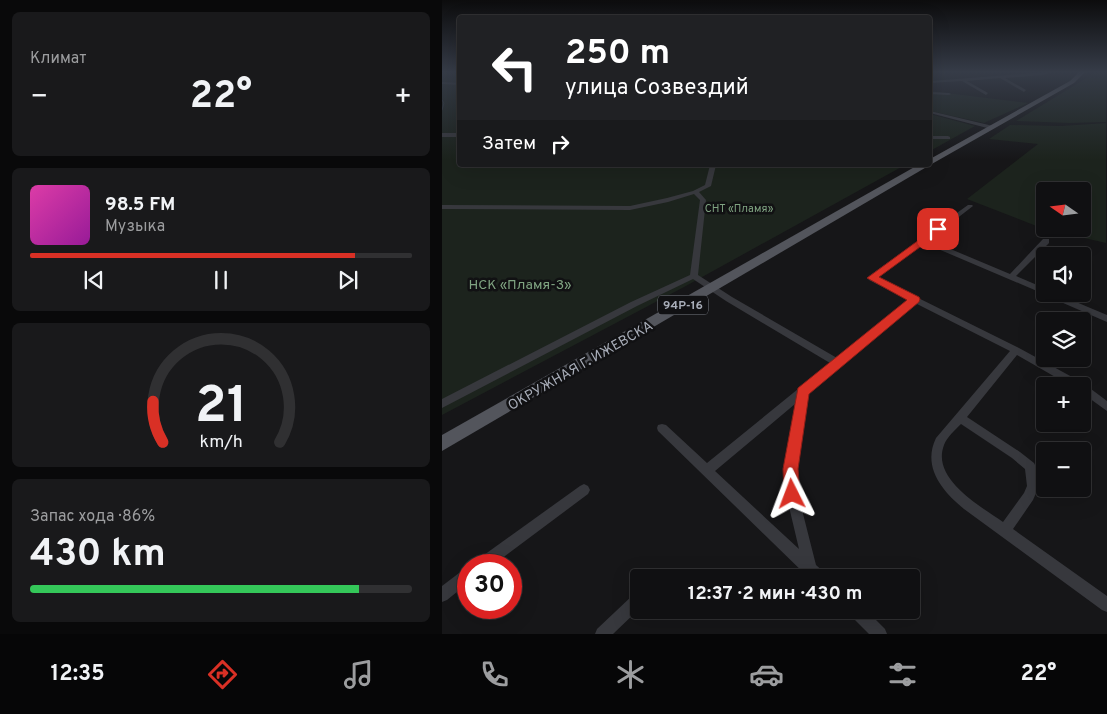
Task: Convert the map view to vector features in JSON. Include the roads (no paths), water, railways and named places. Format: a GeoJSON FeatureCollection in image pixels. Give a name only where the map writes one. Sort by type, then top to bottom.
{"type":"FeatureCollection","features":[{"type":"Feature","properties":{"kind":"main road"},"geometry":{"type":"LineString","coordinates":[[932,161],[1037,102]]}},
{"type":"Feature","properties":{"kind":"main road","name":"ОКРУЖНАЯ Г. ИЖЕВСКА"},"geometry":{"type":"LineString","coordinates":[[442,444],[922,167]]}},
{"type":"Feature","properties":{"kind":"street"},"geometry":{"type":"LineString","coordinates":[[932,112],[991,127]]}},
{"type":"Feature","properties":{"kind":"street"},"geometry":{"type":"LineString","coordinates":[[442,135],[457,135]]}},
{"type":"Feature","properties":{"kind":"street"},"geometry":{"type":"LineString","coordinates":[[932,138],[948,138]]}},
{"type":"Feature","properties":{"kind":"street"},"geometry":{"type":"LineString","coordinates":[[442,207],[630,208],[695,192],[708,186],[713,167]]}},
{"type":"Feature","properties":{"kind":"street"},"geometry":{"type":"LineString","coordinates":[[694,276],[703,200],[695,192]]}},
{"type":"Feature","properties":{"kind":"street"},"geometry":{"type":"LineString","coordinates":[[970,206],[872,278],[1016,350],[1063,377]]}},
{"type":"Feature","properties":{"kind":"street"},"geometry":{"type":"LineString","coordinates":[[922,240],[1036,288]]}},
{"type":"Feature","properties":{"kind":"street"},"geometry":{"type":"LineString","coordinates":[[1011,277],[1046,241]]}},
{"type":"Feature","properties":{"kind":"street"},"geometry":{"type":"LineString","coordinates":[[694,276],[740,307],[790,333],[837,363]]}},
{"type":"Feature","properties":{"kind":"street"},"geometry":{"type":"LineString","coordinates":[[442,404],[634,304],[694,276]]}},
{"type":"Feature","properties":{"kind":"street"},"geometry":{"type":"LineString","coordinates":[[707,470],[915,299]]}},
{"type":"Feature","properties":{"kind":"street"},"geometry":{"type":"LineString","coordinates":[[1068,302],[1106,319]]}},
{"type":"Feature","properties":{"kind":"street"},"geometry":{"type":"LineString","coordinates":[[1016,350],[940,441],[936,451],[936,466],[956,496],[1106,605]]}},
{"type":"Feature","properties":{"kind":"street"},"geometry":{"type":"LineString","coordinates":[[802,392],[790,469],[792,494],[810,568]]}},
{"type":"Feature","properties":{"kind":"street"},"geometry":{"type":"LineString","coordinates":[[1091,395],[1106,407]]}},
{"type":"Feature","properties":{"kind":"street"},"geometry":{"type":"LineString","coordinates":[[959,417],[1016,455],[1030,468],[1033,486],[1029,496],[1004,532]]}},
{"type":"Feature","properties":{"kind":"street"},"geometry":{"type":"LineString","coordinates":[[662,428],[810,568]]}},
{"type":"Feature","properties":{"kind":"street"},"geometry":{"type":"LineString","coordinates":[[497,554],[584,490]]}},
{"type":"Feature","properties":{"kind":"street"},"geometry":{"type":"LineString","coordinates":[[442,594],[457,583]]}},
{"type":"Feature","properties":{"kind":"street"},"geometry":{"type":"LineString","coordinates":[[602,634],[630,608]]}},
{"type":"Feature","properties":{"kind":"street"},"geometry":{"type":"LineString","coordinates":[[864,619],[880,634]]}},
{"type":"Feature","properties":{"kind":"waterway"},"geometry":{"type":"LineString","coordinates":[[442,110],[443,102]]}},
{"type":"Feature","properties":{"kind":"park label","name":"СНТ «Пламя»"},"geometry":{"type":"Point","coordinates":[739,208]}},
{"type":"Feature","properties":{"kind":"park label","name":"НСК «Пламя-3»"},"geometry":{"type":"Point","coordinates":[520,284]}}]}
